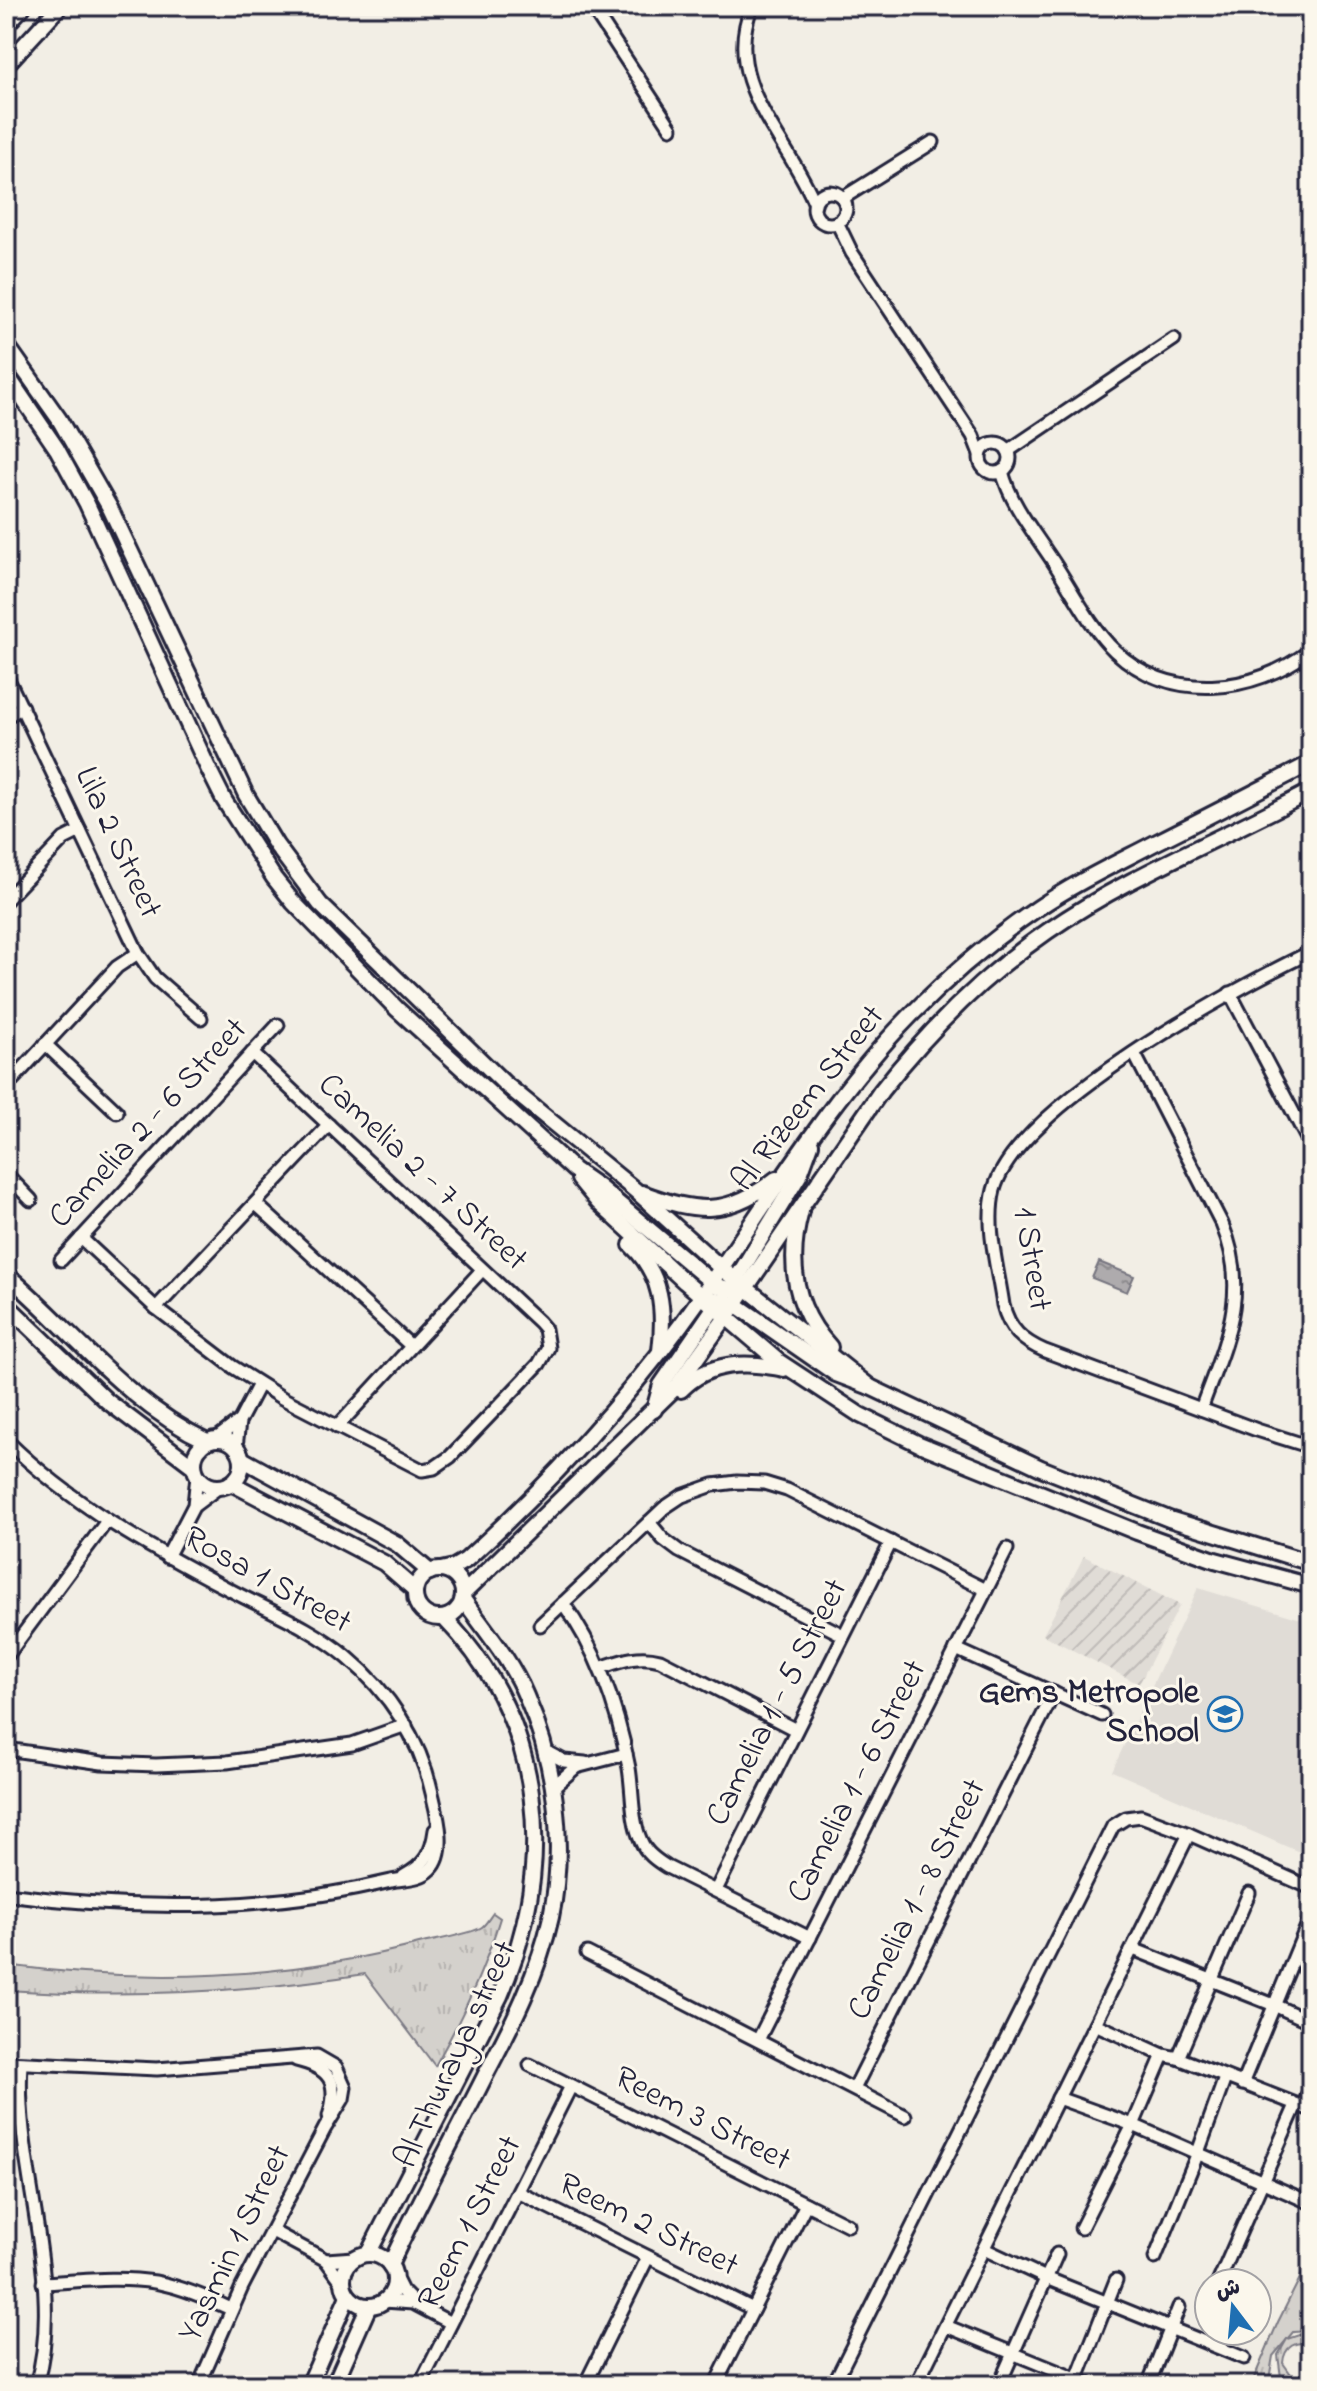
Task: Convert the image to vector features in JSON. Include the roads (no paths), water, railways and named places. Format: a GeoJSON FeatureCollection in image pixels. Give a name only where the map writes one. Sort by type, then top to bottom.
{"type":"FeatureCollection","features":[{"type":"Feature","properties":{"kind":"main road"},"geometry":{"type":"LineString","coordinates":[[6,22],[21,6]]}},
{"type":"Feature","properties":{"kind":"street"},"geometry":{"type":"LineString","coordinates":[[6,65],[60,6]]}},
{"type":"Feature","properties":{"kind":"street"},"geometry":{"type":"LineString","coordinates":[[591,6],[671,128]]}},
{"type":"Feature","properties":{"kind":"street"},"geometry":{"type":"LineString","coordinates":[[752,6],[744,37],[747,77],[803,180],[816,213],[821,220],[837,222],[846,211],[843,198],[833,192],[825,193],[803,180]]}},
{"type":"Feature","properties":{"kind":"street"},"geometry":{"type":"LineString","coordinates":[[6,76],[26,44]]}},
{"type":"Feature","properties":{"kind":"street"},"geometry":{"type":"LineString","coordinates":[[843,198],[933,142]]}},
{"type":"Feature","properties":{"kind":"street"},"geometry":{"type":"LineString","coordinates":[[815,204],[825,193]]}},
{"type":"Feature","properties":{"kind":"street"},"geometry":{"type":"LineString","coordinates":[[837,222],[852,253],[969,430],[986,470],[994,473],[1002,471],[1010,460],[1008,451],[999,443],[984,447],[980,454]]}},
{"type":"Feature","properties":{"kind":"street"},"geometry":{"type":"LineString","coordinates":[[1008,451],[1174,339]]}},
{"type":"Feature","properties":{"kind":"street"},"geometry":{"type":"LineString","coordinates":[[8,351],[59,419],[93,478],[232,769],[293,869],[346,930],[486,1068],[635,1190],[721,1268],[727,1296],[792,1371],[860,1415],[964,1463],[1215,1560],[1311,1586]]}},
{"type":"Feature","properties":{"kind":"street"},"geometry":{"type":"LineString","coordinates":[[6,374],[57,449],[102,532],[224,800],[293,902],[397,1009],[574,1170],[600,1188],[727,1296],[836,1374],[1094,1490],[1214,1534],[1311,1563]]}},
{"type":"Feature","properties":{"kind":"street"},"geometry":{"type":"LineString","coordinates":[[969,430],[991,443]]}},
{"type":"Feature","properties":{"kind":"street"},"geometry":{"type":"LineString","coordinates":[[1002,471],[1013,499],[1095,626],[1113,649],[1137,667],[1177,684],[1221,687],[1263,678],[1289,666],[1311,650]]}},
{"type":"Feature","properties":{"kind":"street","name":"Lila 2 Street"},"geometry":{"type":"LineString","coordinates":[[6,675],[138,953],[155,978],[201,1018]]}},
{"type":"Feature","properties":{"kind":"street"},"geometry":{"type":"LineString","coordinates":[[6,717],[22,707]]}},
{"type":"Feature","properties":{"kind":"street","name":"Al Rizeem Street"},"geometry":{"type":"LineString","coordinates":[[721,1268],[785,1172],[861,1072],[909,1017],[964,965],[1014,925],[1086,879],[1311,763]]}},
{"type":"Feature","properties":{"kind":"street","name":"Al Rizeem Street"},"geometry":{"type":"LineString","coordinates":[[727,1296],[804,1201],[904,1062],[949,1013],[998,969],[1086,907],[1311,791]]}},
{"type":"Feature","properties":{"kind":"street"},"geometry":{"type":"LineString","coordinates":[[6,900],[64,839],[80,831]]}},
{"type":"Feature","properties":{"kind":"street","name":"1 Street"},"geometry":{"type":"LineString","coordinates":[[1311,952],[1230,993],[1134,1053],[1070,1099],[1016,1151],[1003,1168],[991,1208],[1003,1305],[1013,1329],[1032,1346],[1311,1447]]}},
{"type":"Feature","properties":{"kind":"street"},"geometry":{"type":"LineString","coordinates":[[6,1087],[117,967],[138,953]]}},
{"type":"Feature","properties":{"kind":"street"},"geometry":{"type":"LineString","coordinates":[[1230,993],[1311,1146]]}},
{"type":"Feature","properties":{"kind":"street","name":"Camelia 2 - 6 Street"},"geometry":{"type":"LineString","coordinates":[[61,1260],[278,1025]]}},
{"type":"Feature","properties":{"kind":"street"},"geometry":{"type":"LineString","coordinates":[[45,1044],[117,1112]]}},
{"type":"Feature","properties":{"kind":"street","name":"Camelia 2 - 7 Street"},"geometry":{"type":"LineString","coordinates":[[252,1053],[539,1322],[548,1338],[548,1348],[539,1364],[450,1457],[429,1470],[416,1468],[337,1427]]}},
{"type":"Feature","properties":{"kind":"street"},"geometry":{"type":"LineString","coordinates":[[1134,1053],[1222,1224],[1232,1252],[1237,1286],[1233,1318],[1201,1409]]}},
{"type":"Feature","properties":{"kind":"street"},"geometry":{"type":"LineString","coordinates":[[156,1308],[329,1125]]}},
{"type":"Feature","properties":{"kind":"street"},"geometry":{"type":"LineString","coordinates":[[654,1411],[661,1385],[727,1296],[800,1174],[812,1136]]}},
{"type":"Feature","properties":{"kind":"street"},"geometry":{"type":"LineString","coordinates":[[574,1170],[598,1202],[702,1296],[727,1296]]}},
{"type":"Feature","properties":{"kind":"street"},"geometry":{"type":"LineString","coordinates":[[574,1170],[579,1190],[588,1203],[639,1252],[653,1272],[663,1318],[659,1355]]}},
{"type":"Feature","properties":{"kind":"street"},"geometry":{"type":"LineString","coordinates":[[635,1190],[684,1207],[715,1209],[752,1196],[785,1172]]}},
{"type":"Feature","properties":{"kind":"street"},"geometry":{"type":"LineString","coordinates":[[6,1174],[31,1200]]}},
{"type":"Feature","properties":{"kind":"street"},"geometry":{"type":"LineString","coordinates":[[804,1201],[793,1251],[798,1296],[820,1336],[870,1387]]}},
{"type":"Feature","properties":{"kind":"street"},"geometry":{"type":"LineString","coordinates":[[256,1204],[411,1346]]}},
{"type":"Feature","properties":{"kind":"street"},"geometry":{"type":"LineString","coordinates":[[81,1238],[156,1308],[259,1384],[337,1427],[482,1270]]}},
{"type":"Feature","properties":{"kind":"street"},"geometry":{"type":"LineString","coordinates":[[6,1274],[123,1384],[173,1422],[212,1440],[228,1440],[239,1453],[397,1544],[436,1571],[457,1577],[464,1596]]}},
{"type":"Feature","properties":{"kind":"street"},"geometry":{"type":"LineString","coordinates":[[702,1296],[659,1355],[536,1494],[460,1565],[420,1579],[415,1590],[416,1602],[422,1612],[432,1618],[455,1614],[464,1596],[522,1535],[654,1411],[701,1373],[714,1368],[753,1364],[792,1371]]}},
{"type":"Feature","properties":{"kind":"street"},"geometry":{"type":"LineString","coordinates":[[6,1304],[107,1401],[195,1471],[204,1483],[225,1485],[384,1563],[415,1590]]}},
{"type":"Feature","properties":{"kind":"street"},"geometry":{"type":"LineString","coordinates":[[194,1505],[241,1471],[239,1422],[259,1384]]}},
{"type":"Feature","properties":{"kind":"street"},"geometry":{"type":"LineString","coordinates":[[167,1557],[194,1505],[196,1452],[239,1422]]}},
{"type":"Feature","properties":{"kind":"street","name":"Rosa 1 Street"},"geometry":{"type":"LineString","coordinates":[[6,1440],[58,1486],[107,1521],[338,1650],[385,1694],[406,1725],[428,1777],[436,1821],[434,1842],[428,1857],[416,1869],[396,1880],[317,1896],[192,1906],[112,1906],[6,1894]]}},
{"type":"Feature","properties":{"kind":"street"},"geometry":{"type":"LineString","coordinates":[[540,1625],[664,1508],[696,1490],[728,1483],[764,1483],[787,1490],[986,1590]]}},
{"type":"Feature","properties":{"kind":"street"},"geometry":{"type":"LineString","coordinates":[[536,1494],[550,1510]]}},
{"type":"Feature","properties":{"kind":"street"},"geometry":{"type":"LineString","coordinates":[[508,1520],[522,1535]]}},
{"type":"Feature","properties":{"kind":"street"},"geometry":{"type":"LineString","coordinates":[[6,1657],[107,1521]]}},
{"type":"Feature","properties":{"kind":"street"},"geometry":{"type":"LineString","coordinates":[[649,1522],[663,1539],[679,1551],[843,1635]]}},
{"type":"Feature","properties":{"kind":"street","name":"Camelia 1 - 5 Street"},"geometry":{"type":"LineString","coordinates":[[716,1890],[891,1542]]}},
{"type":"Feature","properties":{"kind":"street","name":"Camelia 1 - 6 Street"},"geometry":{"type":"LineString","coordinates":[[758,2040],[1007,1549]]}},
{"type":"Feature","properties":{"kind":"street","name":"Al Thuraya street"},"geometry":{"type":"LineString","coordinates":[[392,2271],[523,2000],[551,1917],[555,1884],[557,1817],[545,1751],[525,1693],[464,1596]]}},
{"type":"Feature","properties":{"kind":"street"},"geometry":{"type":"LineString","coordinates":[[563,1603],[600,1668],[626,1754],[637,1831],[643,1846],[653,1858],[667,1867],[810,1938]]}},
{"type":"Feature","properties":{"kind":"street","name":"Al Thuraya street"},"geometry":{"type":"LineString","coordinates":[[361,2256],[505,1985],[524,1929],[535,1866],[532,1807],[515,1726],[474,1652],[444,1618]]}},
{"type":"Feature","properties":{"kind":"street"},"geometry":{"type":"LineString","coordinates":[[956,1649],[1102,1715]]}},
{"type":"Feature","properties":{"kind":"street"},"geometry":{"type":"LineString","coordinates":[[600,1668],[633,1657],[660,1660],[796,1730]]}},
{"type":"Feature","properties":{"kind":"street","name":"Camelia 1 - 8 Street"},"geometry":{"type":"LineString","coordinates":[[854,2089],[1054,1693]]}},
{"type":"Feature","properties":{"kind":"street"},"geometry":{"type":"LineString","coordinates":[[6,1749],[102,1763],[156,1765],[227,1762],[352,1744],[406,1725]]}},
{"type":"Feature","properties":{"kind":"street"},"geometry":{"type":"LineString","coordinates":[[545,1751],[564,1761],[586,1763]]}},
{"type":"Feature","properties":{"kind":"street"},"geometry":{"type":"LineString","coordinates":[[553,1787],[568,1773],[586,1763],[626,1754]]}},
{"type":"Feature","properties":{"kind":"street"},"geometry":{"type":"LineString","coordinates":[[833,2385],[1113,1826],[1126,1818],[1141,1816],[1311,1888]]}},
{"type":"Feature","properties":{"kind":"street"},"geometry":{"type":"LineString","coordinates":[[916,2385],[1189,1834]]}},
{"type":"Feature","properties":{"kind":"street"},"geometry":{"type":"LineString","coordinates":[[1178,2058],[1249,1893]]}},
{"type":"Feature","properties":{"kind":"street"},"geometry":{"type":"LineString","coordinates":[[1242,2084],[1309,1921]]}},
{"type":"Feature","properties":{"kind":"street"},"geometry":{"type":"LineString","coordinates":[[1133,1949],[1311,2022]]}},
{"type":"Feature","properties":{"kind":"street"},"geometry":{"type":"LineString","coordinates":[[587,1953],[905,2116]]}},
{"type":"Feature","properties":{"kind":"street"},"geometry":{"type":"LineString","coordinates":[[1095,2024],[1163,2055],[1304,2107]]}},
{"type":"Feature","properties":{"kind":"street"},"geometry":{"type":"LineString","coordinates":[[1081,2228],[1133,2125],[1163,2055]]}},
{"type":"Feature","properties":{"kind":"street","name":"Yasmin 1 Street"},"geometry":{"type":"LineString","coordinates":[[6,2062],[157,2069],[286,2058],[321,2069],[330,2078],[334,2090],[333,2103],[325,2128],[231,2309],[199,2385]]}},
{"type":"Feature","properties":{"kind":"street"},"geometry":{"type":"LineString","coordinates":[[21,2064],[26,2159],[43,2283],[46,2338],[36,2385]]}},
{"type":"Feature","properties":{"kind":"street","name":"Reem 3 Street"},"geometry":{"type":"LineString","coordinates":[[530,2065],[848,2225]]}},
{"type":"Feature","properties":{"kind":"street"},"geometry":{"type":"LineString","coordinates":[[1155,2258],[1225,2078]]}},
{"type":"Feature","properties":{"kind":"street","name":"Reem 1 Street"},"geometry":{"type":"LineString","coordinates":[[420,2385],[571,2086]]}},
{"type":"Feature","properties":{"kind":"street"},"geometry":{"type":"LineString","coordinates":[[1225,2267],[1261,2183],[1304,2107],[1311,2087]]}},
{"type":"Feature","properties":{"kind":"street"},"geometry":{"type":"LineString","coordinates":[[1058,2098],[1133,2125],[1311,2203]]}},
{"type":"Feature","properties":{"kind":"street","name":"Reem 2 Street"},"geometry":{"type":"LineString","coordinates":[[518,2192],[753,2309]]}},
{"type":"Feature","properties":{"kind":"street"},"geometry":{"type":"LineString","coordinates":[[715,2385],[806,2204]]}},
{"type":"Feature","properties":{"kind":"street"},"geometry":{"type":"LineString","coordinates":[[272,2231],[326,2260],[348,2296],[361,2305],[384,2301],[413,2303]]}},
{"type":"Feature","properties":{"kind":"street"},"geometry":{"type":"LineString","coordinates":[[984,2249],[1046,2278],[1244,2358]]}},
{"type":"Feature","properties":{"kind":"street"},"geometry":{"type":"LineString","coordinates":[[999,2385],[1057,2254]]}},
{"type":"Feature","properties":{"kind":"street"},"geometry":{"type":"LineString","coordinates":[[342,2282],[345,2268],[361,2256]]}},
{"type":"Feature","properties":{"kind":"street"},"geometry":{"type":"LineString","coordinates":[[326,2260],[361,2256],[384,2259],[402,2291],[413,2303],[451,2323]]}},
{"type":"Feature","properties":{"kind":"street"},"geometry":{"type":"LineString","coordinates":[[585,2385],[648,2257]]}},
{"type":"Feature","properties":{"kind":"street"},"geometry":{"type":"LineString","coordinates":[[384,2301],[394,2286],[392,2271]]}},
{"type":"Feature","properties":{"kind":"street"},"geometry":{"type":"LineString","coordinates":[[43,2283],[130,2279],[152,2282],[188,2291],[231,2309]]}},
{"type":"Feature","properties":{"kind":"street"},"geometry":{"type":"LineString","coordinates":[[1076,2382],[1116,2280]]}},
{"type":"Feature","properties":{"kind":"street"},"geometry":{"type":"LineString","coordinates":[[309,2385],[348,2296]]}},
{"type":"Feature","properties":{"kind":"street"},"geometry":{"type":"LineString","coordinates":[[334,2385],[369,2306]]}},
{"type":"Feature","properties":{"kind":"street"},"geometry":{"type":"LineString","coordinates":[[1148,2385],[1179,2307]]}},
{"type":"Feature","properties":{"kind":"street"},"geometry":{"type":"LineString","coordinates":[[946,2326],[1076,2382],[1091,2385]]}},
{"type":"Feature","properties":{"kind":"water"},"geometry":{"type":"Polygon","coordinates":[[[1099,1262],[1134,1276],[1127,1292],[1092,1278],[1099,1262]]]}},
{"type":"Feature","properties":{"kind":"place","name":"Gems Metropole School"},"geometry":{"type":"Point","coordinates":[1225,1714]}}]}
